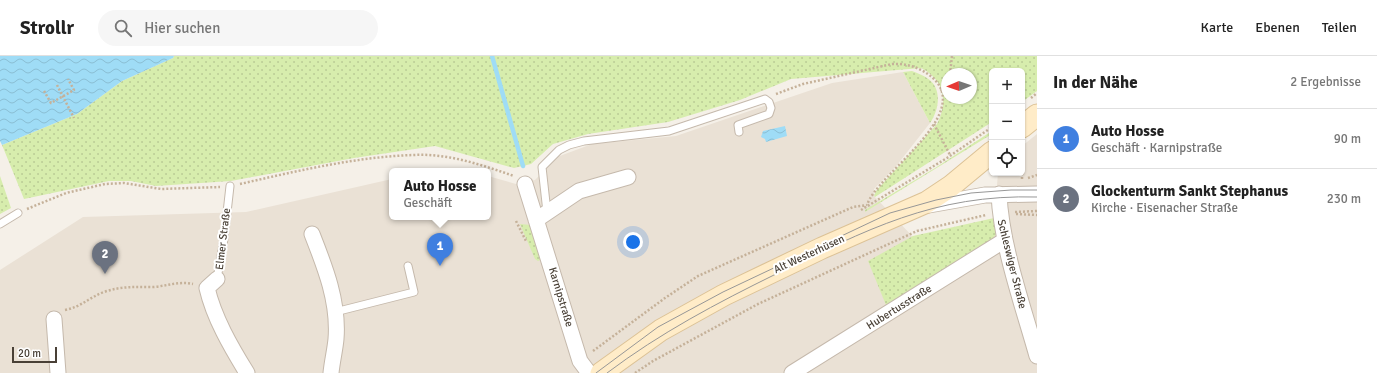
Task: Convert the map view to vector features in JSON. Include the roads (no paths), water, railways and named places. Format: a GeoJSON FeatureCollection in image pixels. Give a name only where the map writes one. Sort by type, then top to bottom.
{"type":"FeatureCollection","features":[{"type":"Feature","properties":{"kind":"main road"},"geometry":{"type":"LineString","coordinates":[[1025,125],[1037,115]]}},
{"type":"Feature","properties":{"kind":"main road"},"geometry":{"type":"LineString","coordinates":[[909,211],[927,202],[951,186],[989,154]]}},
{"type":"Feature","properties":{"kind":"main road","name":"Alt Westerhüsen"},"geometry":{"type":"LineString","coordinates":[[601,373],[661,330],[724,295],[859,231],[909,211]]}},
{"type":"Feature","properties":{"kind":"street"},"geometry":{"type":"LineString","coordinates":[[542,216],[579,191],[628,177]]}},
{"type":"Feature","properties":{"kind":"street","name":"Karnipstraße"},"geometry":{"type":"LineString","coordinates":[[525,184],[542,216],[584,367]]}},
{"type":"Feature","properties":{"kind":"street","name":"Alt Westerhüsen"},"geometry":{"type":"LineString","coordinates":[[909,211],[956,199],[999,194],[1037,194]]}},
{"type":"Feature","properties":{"kind":"street","name":"Schleswiger Straße"},"geometry":{"type":"LineString","coordinates":[[999,194],[999,212],[1005,240],[1037,356]]}},
{"type":"Feature","properties":{"kind":"street"},"geometry":{"type":"LineString","coordinates":[[312,234],[328,275],[335,312],[336,340],[330,373]]}},
{"type":"Feature","properties":{"kind":"street","name":"Hubertusstraße"},"geometry":{"type":"LineString","coordinates":[[792,373],[1005,240]]}},
{"type":"Feature","properties":{"kind":"street","name":"Elmer Straße"},"geometry":{"type":"LineString","coordinates":[[212,284],[215,315],[248,373]]}},
{"type":"Feature","properties":{"kind":"street"},"geometry":{"type":"LineString","coordinates":[[54,319],[58,373]]}},
{"type":"Feature","properties":{"kind":"lane"},"geometry":{"type":"LineString","coordinates":[[542,216],[542,167],[564,147],[584,141],[669,132],[765,99],[770,104],[770,112],[764,117],[738,124],[739,132]]}},
{"type":"Feature","properties":{"kind":"lane","name":"Elmer Straße"},"geometry":{"type":"LineString","coordinates":[[212,284],[219,272],[230,186]]}},
{"type":"Feature","properties":{"kind":"lane"},"geometry":{"type":"LineString","coordinates":[[0,224],[18,213]]}},
{"type":"Feature","properties":{"kind":"lane"},"geometry":{"type":"LineString","coordinates":[[335,312],[414,292],[408,266]]}},
{"type":"Feature","properties":{"kind":"water"},"geometry":{"type":"Polygon","coordinates":[[[0,56],[174,56],[173,58],[122,81],[77,114],[2,145],[0,141],[0,56]]]}},
{"type":"Feature","properties":{"kind":"water"},"geometry":{"type":"Polygon","coordinates":[[[785,126],[787,136],[766,142],[765,139],[761,137],[763,131],[785,126]]]}},
{"type":"Feature","properties":{"kind":"waterway"},"geometry":{"type":"LineString","coordinates":[[492,56],[523,166]]}},
{"type":"Feature","properties":{"kind":"tram line"},"geometry":{"type":"LineString","coordinates":[[596,373],[658,327],[723,292],[890,213],[936,200],[971,193],[1037,190]]}},
{"type":"Feature","properties":{"kind":"tram line"},"geometry":{"type":"LineString","coordinates":[[607,373],[647,345],[711,308],[809,258],[871,230],[933,208],[965,202],[1000,198],[1037,197]]}},
{"type":"Feature","properties":{"kind":"place","name":"Auto Hosse"},"geometry":{"type":"Point","coordinates":[440,266]}},
{"type":"Feature","properties":{"kind":"place","name":"Glockenturm Sankt Stephanus"},"geometry":{"type":"Point","coordinates":[105,274]}}]}
